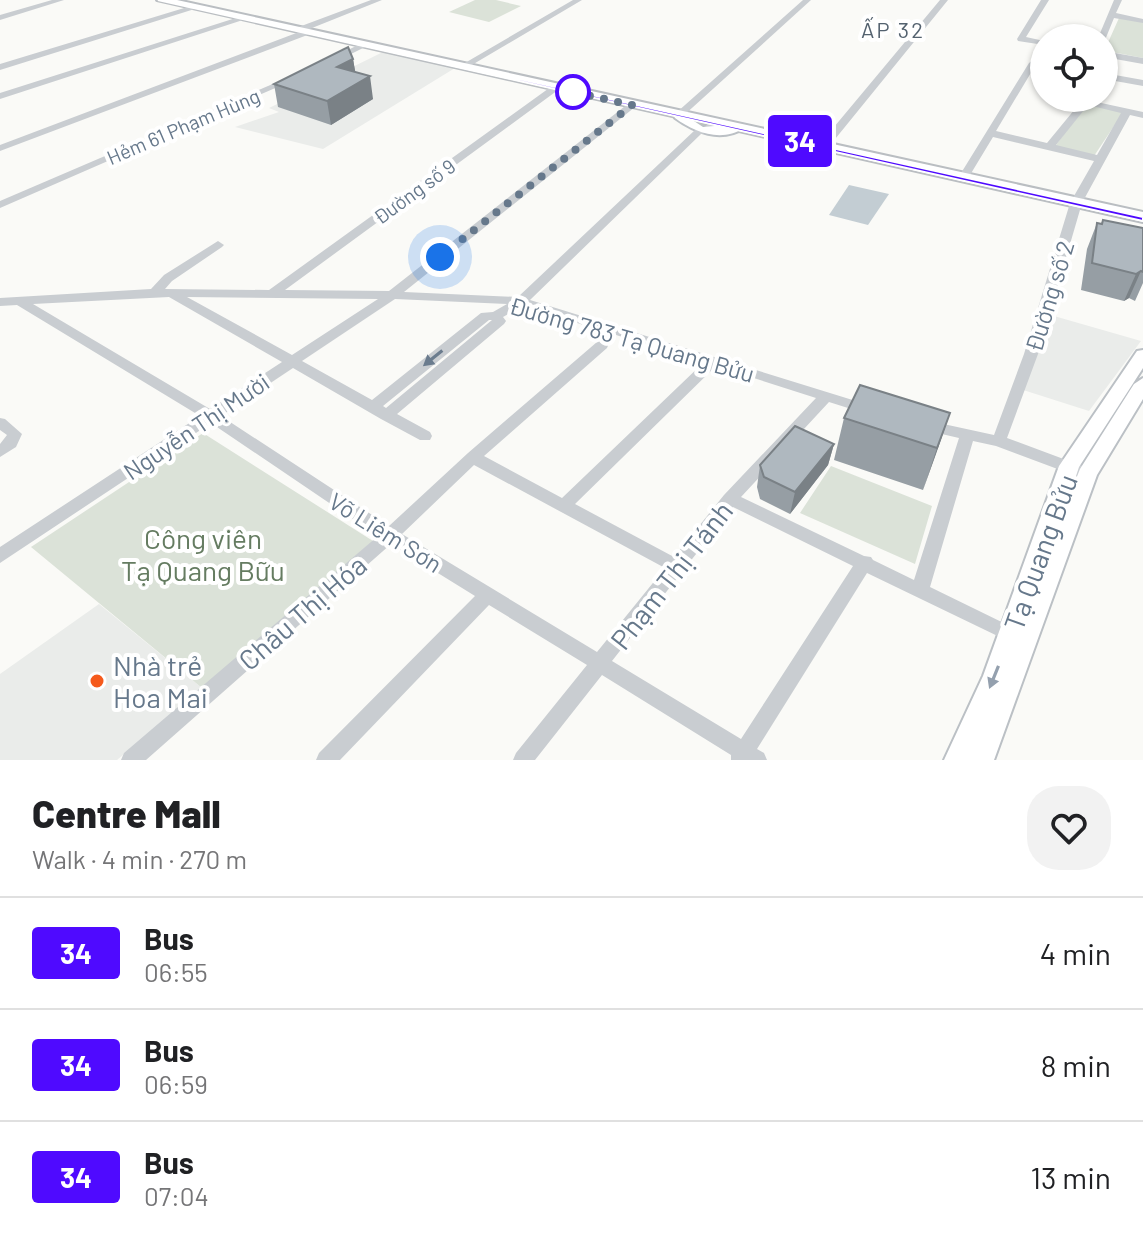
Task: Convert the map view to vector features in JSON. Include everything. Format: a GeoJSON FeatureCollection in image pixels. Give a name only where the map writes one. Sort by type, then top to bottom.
{"type":"FeatureCollection","features":[{"type":"Feature","properties":{"kind":"main road"},"geometry":{"type":"LineString","coordinates":[[162,0],[192,4],[679,115],[703,127],[738,128],[1143,217]]}},
{"type":"Feature","properties":{"kind":"main road","name":"Tạ Quang Bửu"},"geometry":{"type":"LineString","coordinates":[[981,760],[1018,637],[1078,470],[1143,355]]}},
{"type":"Feature","properties":{"kind":"main road","name":"Tạ Quang Bửu"},"geometry":{"type":"LineString","coordinates":[[1078,470],[1143,384]]}},
{"type":"Feature","properties":{"kind":"main road","name":"Tạ Quang Bửu"},"geometry":{"type":"LineString","coordinates":[[957,760],[1018,637]]}},
{"type":"Feature","properties":{"kind":"street"},"geometry":{"type":"LineString","coordinates":[[0,18],[60,0]]}},
{"type":"Feature","properties":{"kind":"street"},"geometry":{"type":"LineString","coordinates":[[0,148],[378,0]]}},
{"type":"Feature","properties":{"kind":"street"},"geometry":{"type":"LineString","coordinates":[[462,67],[578,0]]}},
{"type":"Feature","properties":{"kind":"street"},"geometry":{"type":"LineString","coordinates":[[679,115],[807,0]]}},
{"type":"Feature","properties":{"kind":"street"},"geometry":{"type":"LineString","coordinates":[[823,147],[944,0]]}},
{"type":"Feature","properties":{"kind":"street"},"geometry":{"type":"LineString","coordinates":[[1030,24],[1045,0]]}},
{"type":"Feature","properties":{"kind":"street"},"geometry":{"type":"LineString","coordinates":[[1108,24],[1118,0]]}},
{"type":"Feature","properties":{"kind":"street"},"geometry":{"type":"LineString","coordinates":[[0,67],[192,4]]}},
{"type":"Feature","properties":{"kind":"street"},"geometry":{"type":"LineString","coordinates":[[1112,15],[1143,21]]}},
{"type":"Feature","properties":{"kind":"street"},"geometry":{"type":"LineString","coordinates":[[0,96],[245,18]]}},
{"type":"Feature","properties":{"kind":"street"},"geometry":{"type":"LineString","coordinates":[[1030,24],[1021,39],[1030,41]]}},
{"type":"Feature","properties":{"kind":"street"},"geometry":{"type":"LineString","coordinates":[[321,65],[365,45]]}},
{"type":"Feature","properties":{"kind":"street"},"geometry":{"type":"LineString","coordinates":[[1118,57],[1143,61]]}},
{"type":"Feature","properties":{"kind":"street"},"geometry":{"type":"LineString","coordinates":[[963,178],[1030,68]]}},
{"type":"Feature","properties":{"kind":"street","name":"Hẻm 61 Phạm Hùng"},"geometry":{"type":"LineString","coordinates":[[0,205],[307,72]]}},
{"type":"Feature","properties":{"kind":"street"},"geometry":{"type":"LineString","coordinates":[[1118,79],[1143,83]]}},
{"type":"Feature","properties":{"kind":"street","name":"Đường số 9"},"geometry":{"type":"LineString","coordinates":[[272,294],[555,88]]}},
{"type":"Feature","properties":{"kind":"street","name":"Nguyễn Thị Mười"},"geometry":{"type":"LineString","coordinates":[[0,556],[392,295],[632,105]]}},
{"type":"Feature","properties":{"kind":"street"},"geometry":{"type":"LineString","coordinates":[[1118,108],[1143,115]]}},
{"type":"Feature","properties":{"kind":"street","name":"Đường số 2"},"geometry":{"type":"LineString","coordinates":[[999,441],[1031,354],[1076,203],[1127,111]]}},
{"type":"Feature","properties":{"kind":"street"},"geometry":{"type":"LineString","coordinates":[[1049,147],[1078,112]]}},
{"type":"Feature","properties":{"kind":"street"},"geometry":{"type":"LineString","coordinates":[[371,408],[486,316],[496,316],[521,301],[703,127]]}},
{"type":"Feature","properties":{"kind":"street"},"geometry":{"type":"LineString","coordinates":[[990,133],[1101,159]]}},
{"type":"Feature","properties":{"kind":"street"},"geometry":{"type":"LineString","coordinates":[[155,293],[168,278],[218,245]]}},
{"type":"Feature","properties":{"kind":"street","name":"Đường 783 Tạ Quang Bửu"},"geometry":{"type":"LineString","coordinates":[[9,301],[155,293],[392,295],[521,301],[606,330],[875,411]]}},
{"type":"Feature","properties":{"kind":"street"},"geometry":{"type":"LineString","coordinates":[[172,294],[425,436]]}},
{"type":"Feature","properties":{"kind":"street","name":"Võ Liêm Sơn"},"geometry":{"type":"LineString","coordinates":[[9,301],[211,416],[390,535],[747,757]]}},
{"type":"Feature","properties":{"kind":"street"},"geometry":{"type":"LineString","coordinates":[[386,416],[499,321],[496,316]]}},
{"type":"Feature","properties":{"kind":"street","name":"Châu Thị Hóa"},"geometry":{"type":"LineString","coordinates":[[131,760],[390,535],[473,457],[602,345],[607,337],[606,330]]}},
{"type":"Feature","properties":{"kind":"street"},"geometry":{"type":"LineString","coordinates":[[563,506],[712,362]]}},
{"type":"Feature","properties":{"kind":"street","name":"Phạm Thị Tánh"},"geometry":{"type":"LineString","coordinates":[[523,760],[730,499],[826,396]]}},
{"type":"Feature","properties":{"kind":"street"},"geometry":{"type":"LineString","coordinates":[[0,423],[15,434],[5,448]]}},
{"type":"Feature","properties":{"kind":"street"},"geometry":{"type":"LineString","coordinates":[[916,423],[999,441],[1078,470]]}},
{"type":"Feature","properties":{"kind":"street"},"geometry":{"type":"LineString","coordinates":[[920,590],[968,434]]}},
{"type":"Feature","properties":{"kind":"street"},"geometry":{"type":"LineString","coordinates":[[473,457],[677,567]]}},
{"type":"Feature","properties":{"kind":"street"},"geometry":{"type":"LineString","coordinates":[[730,499],[1018,637]]}},
{"type":"Feature","properties":{"kind":"street"},"geometry":{"type":"LineString","coordinates":[[747,757],[865,562]]}},
{"type":"Feature","properties":{"kind":"street"},"geometry":{"type":"LineString","coordinates":[[326,760],[487,595]]}},
{"type":"Feature","properties":{"kind":"shaded area"},"geometry":{"type":"Polygon","coordinates":[[[383,52],[455,68],[323,149],[235,127],[279,112],[269,108],[383,52]]]}},
{"type":"Feature","properties":{"kind":"shaded area"},"geometry":{"type":"Polygon","coordinates":[[[849,185],[889,194],[868,225],[829,215],[849,185]]]}},
{"type":"Feature","properties":{"kind":"shaded area"},"geometry":{"type":"Polygon","coordinates":[[[1054,316],[1141,341],[1089,411],[1020,389],[1054,316]]]}},
{"type":"Feature","properties":{"kind":"shaded area","name":"Nhà trẻ Hoa Mai"},"geometry":{"type":"Polygon","coordinates":[[[99,604],[202,688],[117,760],[0,760],[0,674],[99,604]]]}},
{"type":"Feature","properties":{"kind":"green space"},"geometry":{"type":"Polygon","coordinates":[[[475,0],[496,0],[521,6],[489,22],[449,12],[475,0]]]}},
{"type":"Feature","properties":{"kind":"green space"},"geometry":{"type":"Polygon","coordinates":[[[1119,18],[1143,22],[1143,58],[1118,53],[1116,24],[1119,18]]]}},
{"type":"Feature","properties":{"kind":"green space"},"geometry":{"type":"Polygon","coordinates":[[[1124,111],[1094,156],[1054,148],[1080,112],[1124,111]]]}},
{"type":"Feature","properties":{"kind":"green space","name":"Công viên Tạ Quang Bữu"},"geometry":{"type":"Polygon","coordinates":[[[203,433],[373,541],[202,688],[31,547],[203,433]]]}},
{"type":"Feature","properties":{"kind":"green space"},"geometry":{"type":"Polygon","coordinates":[[[831,466],[932,506],[915,564],[800,513],[831,466]]]}},
{"type":"Feature","properties":{"kind":"building"},"geometry":{"type":"Polygon","coordinates":[[[348,47],[353,59],[337,67],[370,76],[327,101],[274,84],[348,47]]]}},
{"type":"Feature","properties":{"kind":"building"},"geometry":{"type":"Polygon","coordinates":[[[1103,220],[1143,228],[1143,272],[1136,274],[1092,263],[1097,223],[1102,224],[1103,220]]]}},
{"type":"Feature","properties":{"kind":"building"},"geometry":{"type":"Polygon","coordinates":[[[860,385],[950,413],[937,448],[844,418],[860,385]]]}},
{"type":"Feature","properties":{"kind":"building"},"geometry":{"type":"Polygon","coordinates":[[[795,426],[834,444],[795,492],[764,477],[760,465],[795,426]]]}},
{"type":"Feature","properties":{"kind":"bus line","name":"34"},"geometry":{"type":"LineString","coordinates":[[162,0],[1143,217]]}},
{"type":"Feature","properties":{"kind":"place","name":"Nhà trẻ Hoa Mai"},"geometry":{"type":"Point","coordinates":[97,681]}},
{"type":"Feature","properties":{"kind":"district","name":"ẤP 32"},"geometry":{"type":"Point","coordinates":[893,29]}},
{"type":"Feature","properties":{"kind":"route"},"geometry":{"type":"LineString","coordinates":[[440,257],[632,105],[573,92]]}}]}
